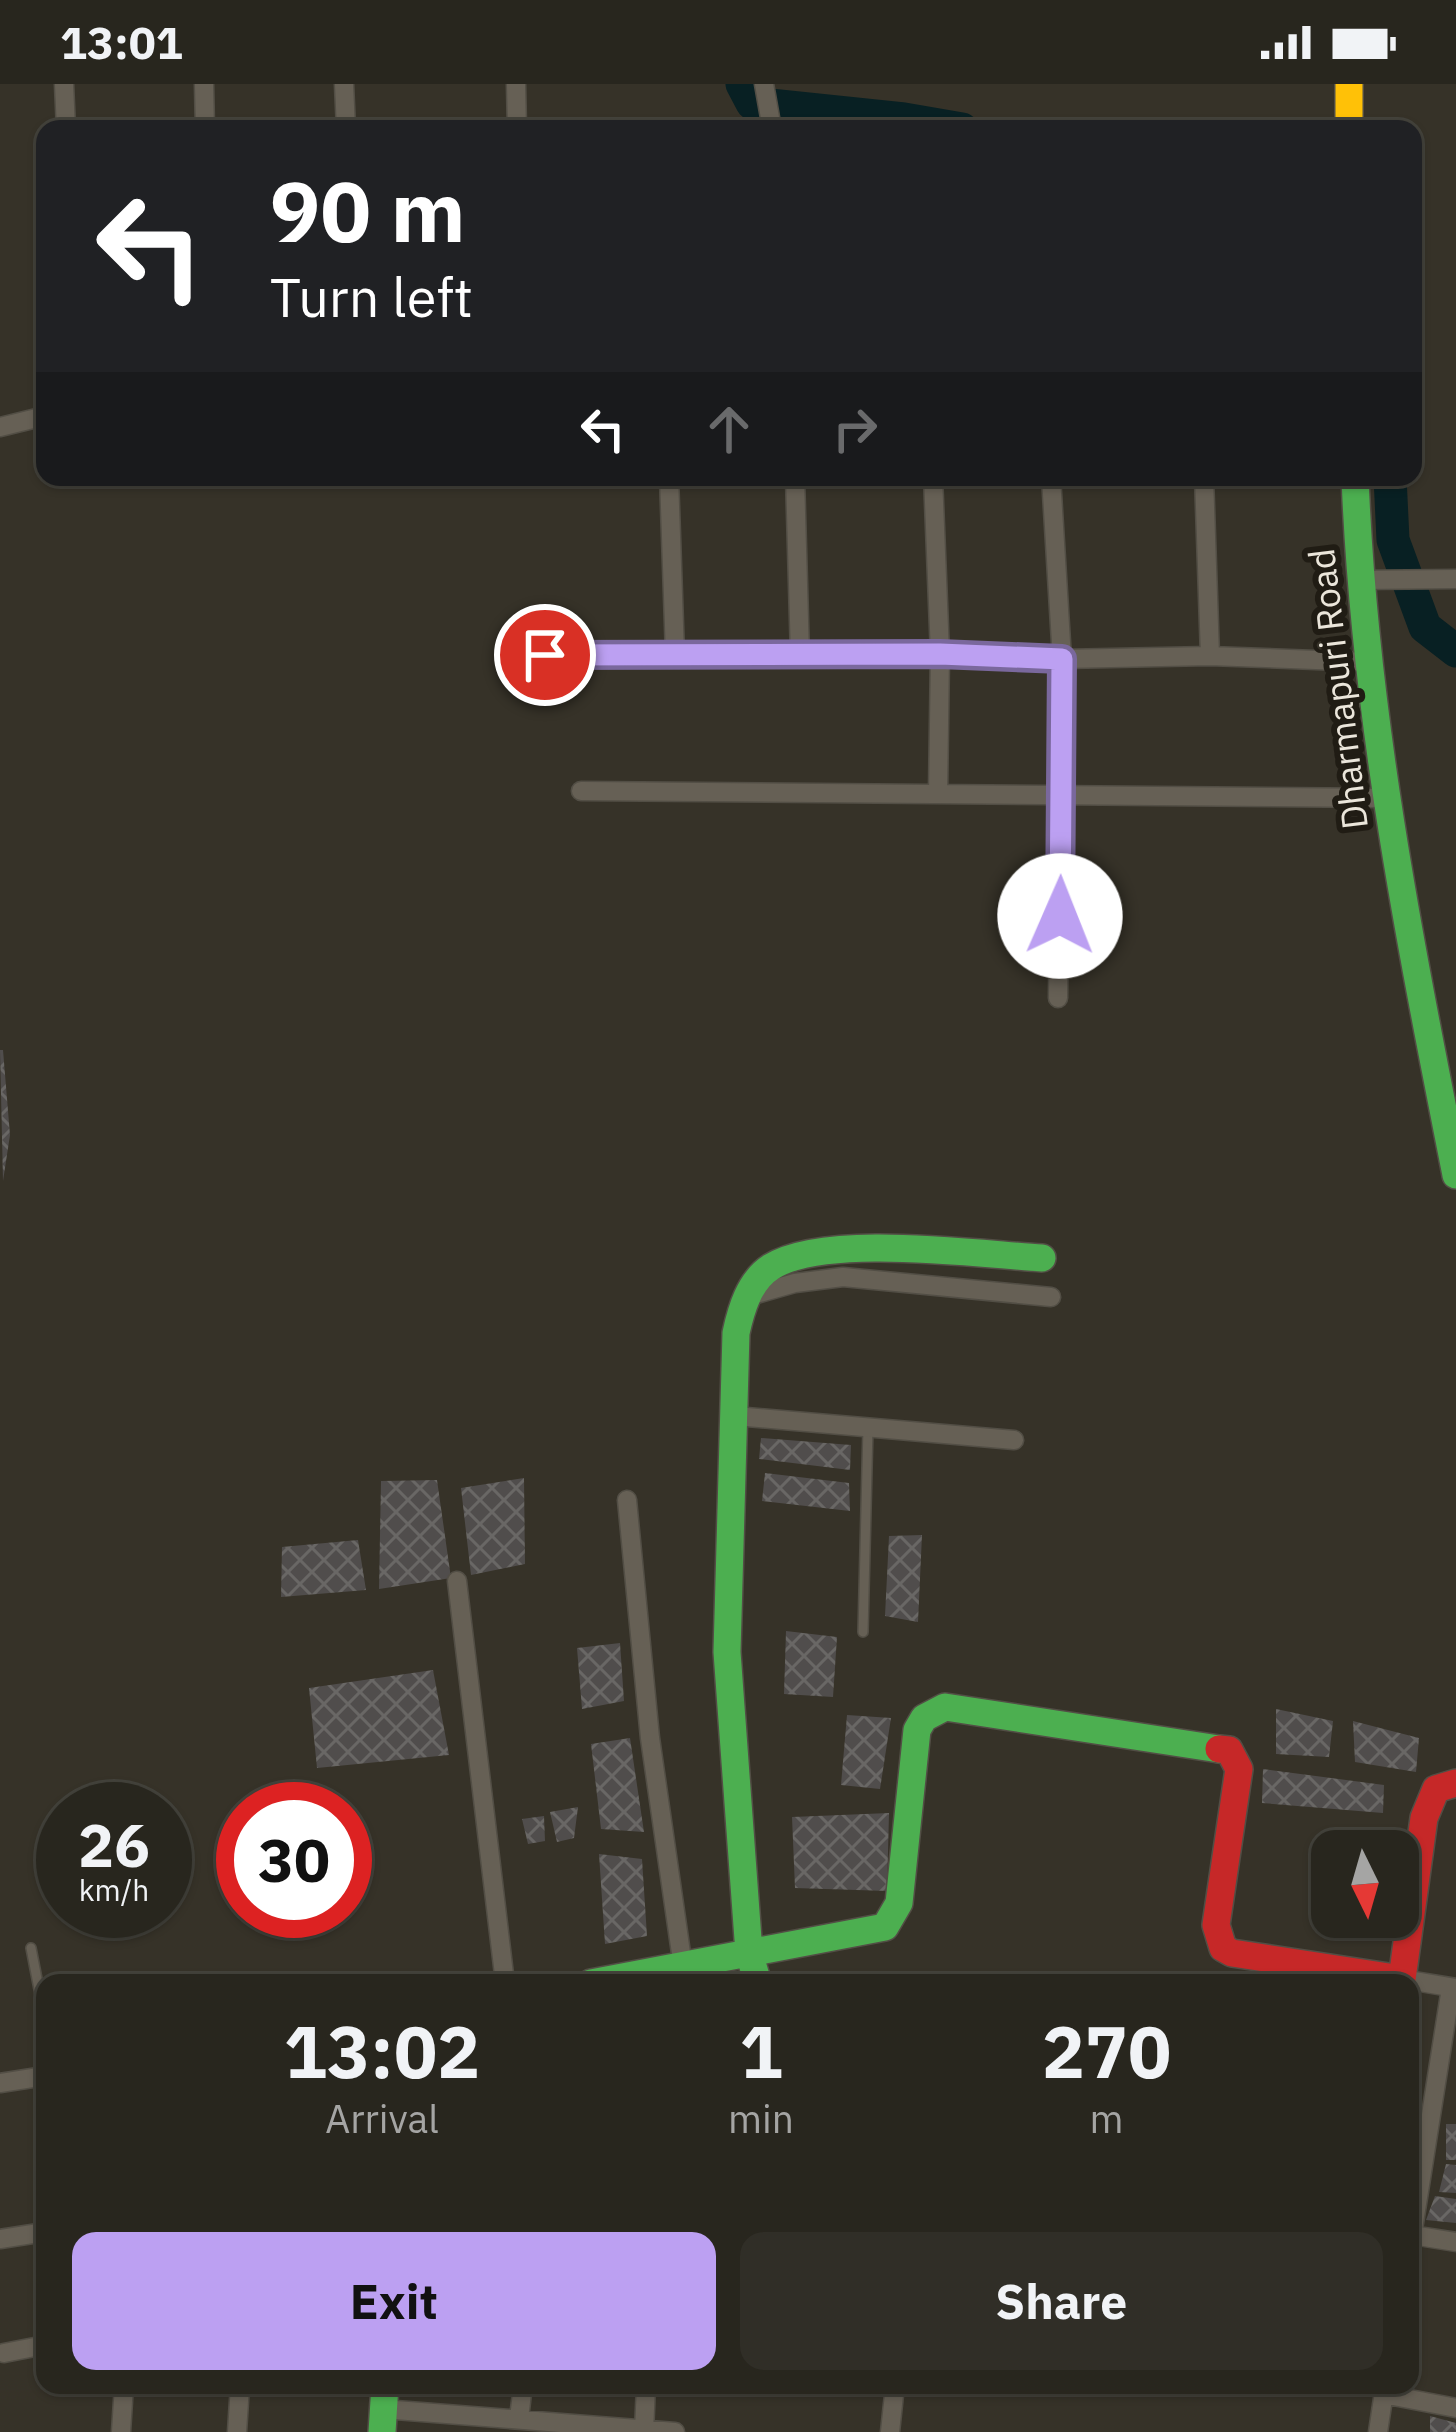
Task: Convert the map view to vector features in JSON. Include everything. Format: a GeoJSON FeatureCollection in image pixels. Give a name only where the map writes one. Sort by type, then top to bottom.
{"type":"FeatureCollection","features":[{"type":"Feature","properties":{"kind":"street"},"geometry":{"type":"LineString","coordinates":[[64,84],[66,120]]}},
{"type":"Feature","properties":{"kind":"street"},"geometry":{"type":"LineString","coordinates":[[204,84],[205,120]]}},
{"type":"Feature","properties":{"kind":"street"},"geometry":{"type":"LineString","coordinates":[[344,84],[346,120]]}},
{"type":"Feature","properties":{"kind":"street"},"geometry":{"type":"LineString","coordinates":[[516,84],[517,120]]}},
{"type":"Feature","properties":{"kind":"street"},"geometry":{"type":"LineString","coordinates":[[764,84],[770,120]]}},
{"type":"Feature","properties":{"kind":"street"},"geometry":{"type":"LineString","coordinates":[[1349,84],[1349,120]]}},
{"type":"Feature","properties":{"kind":"street"},"geometry":{"type":"LineString","coordinates":[[0,427],[36,418]]}},
{"type":"Feature","properties":{"kind":"street"},"geometry":{"type":"LineString","coordinates":[[669,486],[675,655]]}},
{"type":"Feature","properties":{"kind":"street"},"geometry":{"type":"LineString","coordinates":[[795,486],[800,656]]}},
{"type":"Feature","properties":{"kind":"street"},"geometry":{"type":"LineString","coordinates":[[933,486],[940,654],[938,794]]}},
{"type":"Feature","properties":{"kind":"street"},"geometry":{"type":"LineString","coordinates":[[1052,486],[1062,659],[1058,998]]}},
{"type":"Feature","properties":{"kind":"street"},"geometry":{"type":"LineString","coordinates":[[1204,486],[1210,656]]}},
{"type":"Feature","properties":{"kind":"street","name":"Dharmapuri Road"},"geometry":{"type":"LineString","coordinates":[[1354,486],[1358,580],[1383,798],[1456,1175]]}},
{"type":"Feature","properties":{"kind":"street"},"geometry":{"type":"LineString","coordinates":[[1358,580],[1456,579]]}},
{"type":"Feature","properties":{"kind":"street"},"geometry":{"type":"LineString","coordinates":[[545,655],[1210,656],[1368,662]]}},
{"type":"Feature","properties":{"kind":"street"},"geometry":{"type":"LineString","coordinates":[[581,791],[1383,798]]}},
{"type":"Feature","properties":{"kind":"street"},"geometry":{"type":"LineString","coordinates":[[755,1974],[749,1953],[727,1652],[736,1333],[749,1296],[760,1277],[793,1257],[873,1249],[1042,1258]]}},
{"type":"Feature","properties":{"kind":"street"},"geometry":{"type":"LineString","coordinates":[[749,1296],[796,1282],[843,1276],[1051,1297]]}},
{"type":"Feature","properties":{"kind":"street"},"geometry":{"type":"LineString","coordinates":[[735,1416],[1014,1440]]}},
{"type":"Feature","properties":{"kind":"street"},"geometry":{"type":"LineString","coordinates":[[627,1500],[650,1738],[683,1967]]}},
{"type":"Feature","properties":{"kind":"street"},"geometry":{"type":"LineString","coordinates":[[457,1581],[504,1974]]}},
{"type":"Feature","properties":{"kind":"street"},"geometry":{"type":"LineString","coordinates":[[643,1974],[885,1927],[894,1916],[917,1730],[934,1711],[959,1707],[1229,1750],[1239,1769],[1216,1925],[1223,1948],[1369,1974]]}},
{"type":"Feature","properties":{"kind":"street"},"geometry":{"type":"LineString","coordinates":[[1403,1974],[1424,1818],[1436,1789],[1456,1783]]}},
{"type":"Feature","properties":{"kind":"street"},"geometry":{"type":"LineString","coordinates":[[1419,1982],[1453,1988],[1419,2194]]}},
{"type":"Feature","properties":{"kind":"street"},"geometry":{"type":"LineString","coordinates":[[0,2083],[36,2077]]}},
{"type":"Feature","properties":{"kind":"street"},"geometry":{"type":"LineString","coordinates":[[0,2239],[36,2233]]}},
{"type":"Feature","properties":{"kind":"street"},"geometry":{"type":"LineString","coordinates":[[1419,2242],[1456,2242]]}},
{"type":"Feature","properties":{"kind":"street"},"geometry":{"type":"LineString","coordinates":[[4,2353],[36,2347]]}},
{"type":"Feature","properties":{"kind":"street"},"geometry":{"type":"LineString","coordinates":[[121,2432],[123,2394]]}},
{"type":"Feature","properties":{"kind":"street"},"geometry":{"type":"LineString","coordinates":[[237,2432],[239,2394]]}},
{"type":"Feature","properties":{"kind":"street"},"geometry":{"type":"LineString","coordinates":[[519,2418],[522,2394]]}},
{"type":"Feature","properties":{"kind":"street"},"geometry":{"type":"LineString","coordinates":[[644,2431],[646,2394]]}},
{"type":"Feature","properties":{"kind":"street"},"geometry":{"type":"LineString","coordinates":[[890,2432],[895,2394]]}},
{"type":"Feature","properties":{"kind":"street"},"geometry":{"type":"LineString","coordinates":[[1378,2432],[1383,2394]]}},
{"type":"Feature","properties":{"kind":"street"},"geometry":{"type":"LineString","coordinates":[[1403,2394],[1456,2408]]}},
{"type":"Feature","properties":{"kind":"street"},"geometry":{"type":"LineString","coordinates":[[383,2409],[675,2432]]}},
{"type":"Feature","properties":{"kind":"lane"},"geometry":{"type":"LineString","coordinates":[[862,1632],[868,1427]]}},
{"type":"Feature","properties":{"kind":"lane"},"geometry":{"type":"LineString","coordinates":[[32,1948],[37,1974]]}},
{"type":"Feature","properties":{"kind":"building"},"geometry":{"type":"Polygon","coordinates":[[[0,1050],[10,1135],[3,1181],[0,1050]]]}},
{"type":"Feature","properties":{"kind":"building"},"geometry":{"type":"Polygon","coordinates":[[[761,1438],[851,1445],[850,1470],[759,1459],[761,1438]]]}},
{"type":"Feature","properties":{"kind":"building"},"geometry":{"type":"Polygon","coordinates":[[[765,1473],[849,1483],[850,1511],[762,1501],[765,1473]]]}},
{"type":"Feature","properties":{"kind":"building"},"geometry":{"type":"Polygon","coordinates":[[[524,1478],[525,1564],[471,1575],[461,1488],[524,1478]]]}},
{"type":"Feature","properties":{"kind":"building"},"geometry":{"type":"Polygon","coordinates":[[[437,1480],[451,1578],[379,1589],[381,1481],[437,1480]]]}},
{"type":"Feature","properties":{"kind":"building"},"geometry":{"type":"Polygon","coordinates":[[[922,1535],[918,1622],[885,1616],[889,1536],[922,1535]]]}},
{"type":"Feature","properties":{"kind":"building"},"geometry":{"type":"Polygon","coordinates":[[[358,1540],[366,1590],[281,1597],[282,1547],[358,1540]]]}},
{"type":"Feature","properties":{"kind":"building"},"geometry":{"type":"Polygon","coordinates":[[[786,1631],[837,1637],[833,1697],[784,1694],[786,1631]]]}},
{"type":"Feature","properties":{"kind":"building"},"geometry":{"type":"Polygon","coordinates":[[[620,1643],[624,1701],[582,1709],[577,1648],[620,1643]]]}},
{"type":"Feature","properties":{"kind":"building"},"geometry":{"type":"Polygon","coordinates":[[[433,1670],[449,1755],[317,1768],[309,1688],[433,1670]]]}},
{"type":"Feature","properties":{"kind":"building"},"geometry":{"type":"Polygon","coordinates":[[[1276,1709],[1333,1721],[1329,1757],[1276,1754],[1276,1709]]]}},
{"type":"Feature","properties":{"kind":"building"},"geometry":{"type":"Polygon","coordinates":[[[847,1715],[891,1718],[880,1789],[841,1785],[847,1715]]]}},
{"type":"Feature","properties":{"kind":"building"},"geometry":{"type":"Polygon","coordinates":[[[1353,1721],[1419,1738],[1416,1772],[1355,1762],[1353,1721]]]}},
{"type":"Feature","properties":{"kind":"building"},"geometry":{"type":"Polygon","coordinates":[[[630,1738],[644,1832],[601,1829],[591,1744],[630,1738]]]}},
{"type":"Feature","properties":{"kind":"building"},"geometry":{"type":"Polygon","coordinates":[[[1263,1769],[1384,1785],[1383,1813],[1262,1803],[1263,1769]]]}},
{"type":"Feature","properties":{"kind":"building"},"geometry":{"type":"Polygon","coordinates":[[[578,1807],[574,1838],[557,1842],[550,1812],[578,1807]]]}},
{"type":"Feature","properties":{"kind":"building"},"geometry":{"type":"Polygon","coordinates":[[[889,1813],[887,1891],[795,1888],[792,1817],[889,1813]]]}},
{"type":"Feature","properties":{"kind":"building"},"geometry":{"type":"Polygon","coordinates":[[[544,1816],[545,1841],[528,1844],[522,1819],[544,1816]]]}},
{"type":"Feature","properties":{"kind":"building"},"geometry":{"type":"Polygon","coordinates":[[[599,1854],[642,1859],[647,1936],[605,1944],[599,1854]]]}},
{"type":"Feature","properties":{"kind":"building"},"geometry":{"type":"Polygon","coordinates":[[[1446,2124],[1456,2124],[1456,2160],[1446,2160],[1446,2124]]]}},
{"type":"Feature","properties":{"kind":"building"},"geometry":{"type":"Polygon","coordinates":[[[1446,2164],[1456,2165],[1456,2193],[1439,2192],[1446,2164]]]}},
{"type":"Feature","properties":{"kind":"building"},"geometry":{"type":"Polygon","coordinates":[[[1435,2196],[1456,2199],[1456,2223],[1426,2220],[1435,2196]]]}},
{"type":"Feature","properties":{"kind":"building"},"geometry":{"type":"Polygon","coordinates":[[[1430,2416],[1456,2423],[1456,2432],[1430,2432],[1430,2416]]]}},
{"type":"Feature","properties":{"kind":"waterway"},"geometry":{"type":"LineString","coordinates":[[742,84],[752,103],[910,120]]}},
{"type":"Feature","properties":{"kind":"waterway"},"geometry":{"type":"LineString","coordinates":[[1390,486],[1393,540],[1425,627],[1456,651]]}},
{"type":"Feature","properties":{"kind":"traffic: fast"},"geometry":{"type":"LineString","coordinates":[[1356,486],[1379,741],[1406,915],[1456,1175]]}},
{"type":"Feature","properties":{"kind":"traffic: fast"},"geometry":{"type":"LineString","coordinates":[[755,1974],[749,1953],[727,1652],[736,1333],[743,1306],[757,1280],[771,1267],[827,1251],[902,1248],[1042,1258]]}},
{"type":"Feature","properties":{"kind":"traffic: fast"},"geometry":{"type":"LineString","coordinates":[[638,1974],[885,1927],[899,1903],[917,1730],[924,1718],[945,1707],[1219,1749]]}},
{"type":"Feature","properties":{"kind":"traffic: fast"},"geometry":{"type":"LineString","coordinates":[[382,2432],[384,2394]]}},
{"type":"Feature","properties":{"kind":"traffic: slow"},"geometry":{"type":"LineString","coordinates":[[1349,84],[1349,120]]}},
{"type":"Feature","properties":{"kind":"traffic: jam"},"geometry":{"type":"LineString","coordinates":[[1219,1749],[1229,1750],[1239,1769],[1216,1925],[1223,1948],[1369,1974]]}},
{"type":"Feature","properties":{"kind":"traffic: jam"},"geometry":{"type":"LineString","coordinates":[[1403,1974],[1424,1818],[1436,1789],[1456,1783]]}},
{"type":"Feature","properties":{"kind":"route"},"geometry":{"type":"LineString","coordinates":[[545,655],[940,654],[1062,659],[1060,916]]}}]}
